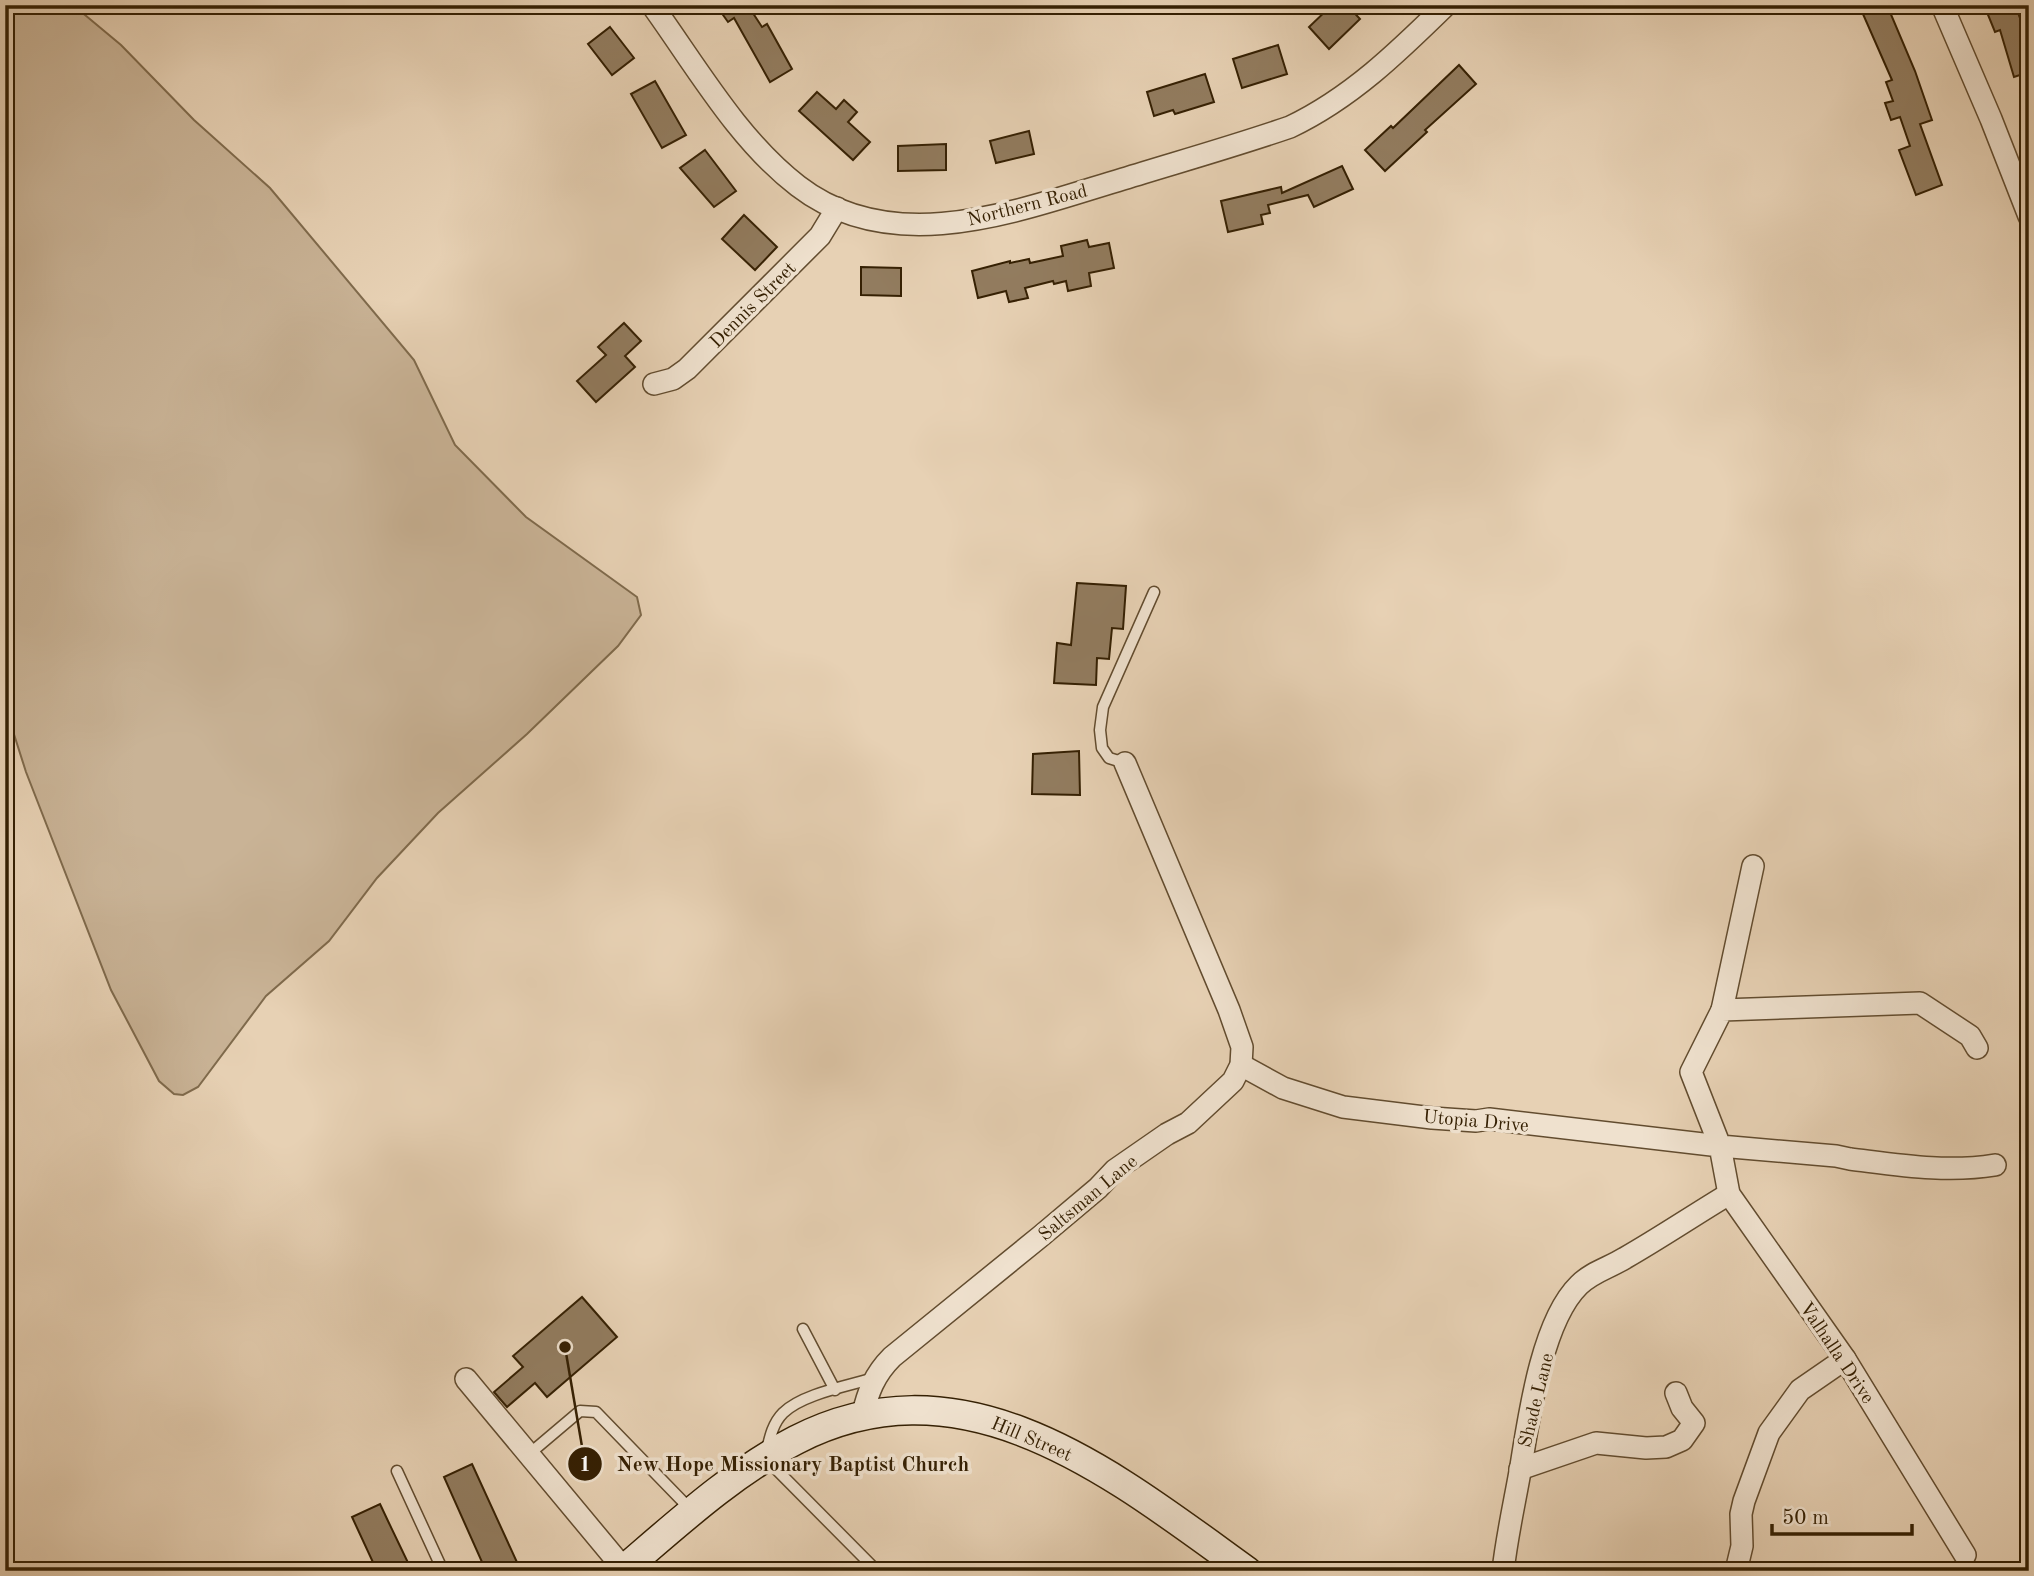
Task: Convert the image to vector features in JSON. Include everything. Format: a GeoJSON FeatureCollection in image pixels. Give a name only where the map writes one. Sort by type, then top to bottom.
{"type":"FeatureCollection","features":[{"type":"Feature","properties":{"kind":"street","name":"Northern Road"},"geometry":{"type":"LineString","coordinates":[[652,5],[755,146],[800,188],[856,216],[887,223],[919,225],[982,218],[1044,203],[1260,138],[1308,118],[1343,98],[1367,79],[1446,5]]}},
{"type":"Feature","properties":{"kind":"street"},"geometry":{"type":"LineString","coordinates":[[1942,5],[2029,216]]}},
{"type":"Feature","properties":{"kind":"street","name":"Dennis Street"},"geometry":{"type":"LineString","coordinates":[[654,384],[673,379],[687,369],[820,236],[836,208]]}},
{"type":"Feature","properties":{"kind":"street"},"geometry":{"type":"LineString","coordinates":[[1125,763],[1229,1010],[1242,1047],[1241,1065]]}},
{"type":"Feature","properties":{"kind":"street","name":"Valhalla Drive"},"geometry":{"type":"LineString","coordinates":[[1753,866],[1722,1010],[1691,1072],[1720,1146],[1729,1194],[1845,1359],[1965,1555]]}},
{"type":"Feature","properties":{"kind":"street"},"geometry":{"type":"LineString","coordinates":[[1722,1010],[1920,1003],[1970,1036],[1978,1048]]}},
{"type":"Feature","properties":{"kind":"street","name":"Utopia Drive"},"geometry":{"type":"LineString","coordinates":[[1241,1065],[1283,1088],[1343,1107],[1432,1118],[1476,1121],[1489,1119],[1720,1146]]}},
{"type":"Feature","properties":{"kind":"street","name":"Saltsman Lane"},"geometry":{"type":"LineString","coordinates":[[862,1417],[874,1378],[892,1357],[1050,1228],[1115,1170],[1205,1109],[1233,1081],[1241,1065]]}},
{"type":"Feature","properties":{"kind":"street"},"geometry":{"type":"LineString","coordinates":[[1720,1146],[1942,1169],[1995,1165]]}},
{"type":"Feature","properties":{"kind":"street","name":"Shade Lane"},"geometry":{"type":"LineString","coordinates":[[1503,1571],[1538,1373],[1558,1318],[1577,1286],[1592,1274],[1622,1260],[1729,1194]]}},
{"type":"Feature","properties":{"kind":"street"},"geometry":{"type":"LineString","coordinates":[[1735,1571],[1742,1546],[1741,1514],[1769,1433],[1800,1390],[1845,1359]]}},
{"type":"Feature","properties":{"kind":"street"},"geometry":{"type":"LineString","coordinates":[[466,1380],[623,1570]]}},
{"type":"Feature","properties":{"kind":"street"},"geometry":{"type":"LineString","coordinates":[[1520,1469],[1596,1443],[1646,1448],[1666,1447],[1682,1440],[1694,1423],[1682,1408],[1676,1393]]}},
{"type":"Feature","properties":{"kind":"street","name":"Hill Street"},"geometry":{"type":"LineString","coordinates":[[623,1570],[692,1512],[765,1458],[797,1439],[830,1425],[900,1410],[973,1415],[1049,1441],[1121,1483],[1247,1571]]}},
{"type":"Feature","properties":{"kind":"lane"},"geometry":{"type":"LineString","coordinates":[[1125,763],[1109,758],[1102,748],[1100,730],[1103,707],[1154,592]]}},
{"type":"Feature","properties":{"kind":"lane"},"geometry":{"type":"LineString","coordinates":[[803,1329],[835,1390]]}},
{"type":"Feature","properties":{"kind":"lane"},"geometry":{"type":"LineString","coordinates":[[874,1378],[796,1404],[782,1413],[772,1430],[765,1458],[877,1571]]}},
{"type":"Feature","properties":{"kind":"lane"},"geometry":{"type":"LineString","coordinates":[[528,1455],[580,1411],[596,1412],[692,1512]]}},
{"type":"Feature","properties":{"kind":"lane"},"geometry":{"type":"LineString","coordinates":[[397,1471],[443,1571]]}},
{"type":"Feature","properties":{"kind":"shaded area"},"geometry":{"type":"Polygon","coordinates":[[[5,5],[73,5],[121,45],[194,120],[270,188],[414,360],[455,445],[526,517],[637,597],[641,615],[618,646],[527,734],[438,813],[377,878],[329,941],[266,996],[198,1087],[183,1095],[174,1094],[159,1081],[111,990],[26,772],[5,706],[5,5]]]}},
{"type":"Feature","properties":{"kind":"building"},"geometry":{"type":"Polygon","coordinates":[[[716,5],[752,5],[749,7],[762,27],[767,24],[792,69],[770,82],[734,18],[728,22],[716,5]]]}},
{"type":"Feature","properties":{"kind":"building"},"geometry":{"type":"Polygon","coordinates":[[[1332,5],[1347,5],[1360,19],[1329,49],[1309,27],[1332,5]]]}},
{"type":"Feature","properties":{"kind":"building"},"geometry":{"type":"Polygon","coordinates":[[[1859,5],[1887,5],[1932,120],[1920,124],[1942,185],[1916,195],[1899,150],[1910,146],[1900,117],[1891,120],[1885,103],[1893,101],[1886,82],[1892,80],[1859,5]]]}},
{"type":"Feature","properties":{"kind":"building"},"geometry":{"type":"Polygon","coordinates":[[[1984,5],[2015,5],[2029,42],[2029,72],[2014,77],[2000,30],[1995,32],[1984,5]]]}},
{"type":"Feature","properties":{"kind":"building"},"geometry":{"type":"Polygon","coordinates":[[[610,27],[634,58],[612,75],[588,44],[610,27]]]}},
{"type":"Feature","properties":{"kind":"building"},"geometry":{"type":"Polygon","coordinates":[[[1278,45],[1287,74],[1242,88],[1233,59],[1278,45]]]}},
{"type":"Feature","properties":{"kind":"building"},"geometry":{"type":"Polygon","coordinates":[[[1459,65],[1476,84],[1385,171],[1365,150],[1391,126],[1393,128],[1459,65]]]}},
{"type":"Feature","properties":{"kind":"building"},"geometry":{"type":"Polygon","coordinates":[[[1205,74],[1214,102],[1175,114],[1173,110],[1154,116],[1147,92],[1205,74]]]}},
{"type":"Feature","properties":{"kind":"building"},"geometry":{"type":"Polygon","coordinates":[[[655,81],[686,135],[662,148],[631,94],[655,81]]]}},
{"type":"Feature","properties":{"kind":"building"},"geometry":{"type":"Polygon","coordinates":[[[817,92],[836,109],[844,100],[857,112],[848,122],[870,142],[853,160],[799,111],[817,92]]]}},
{"type":"Feature","properties":{"kind":"building"},"geometry":{"type":"Polygon","coordinates":[[[1029,131],[1034,154],[996,163],[990,141],[1029,131]]]}},
{"type":"Feature","properties":{"kind":"building"},"geometry":{"type":"Polygon","coordinates":[[[946,144],[946,170],[898,171],[898,146],[946,144]]]}},
{"type":"Feature","properties":{"kind":"building"},"geometry":{"type":"Polygon","coordinates":[[[705,150],[736,191],[714,207],[680,168],[705,150]]]}},
{"type":"Feature","properties":{"kind":"building"},"geometry":{"type":"Polygon","coordinates":[[[1342,166],[1353,189],[1314,207],[1308,195],[1268,205],[1270,213],[1261,215],[1263,224],[1228,232],[1221,201],[1281,187],[1282,193],[1342,166]]]}},
{"type":"Feature","properties":{"kind":"building"},"geometry":{"type":"Polygon","coordinates":[[[744,215],[777,247],[755,270],[722,239],[744,215]]]}},
{"type":"Feature","properties":{"kind":"building"},"geometry":{"type":"Polygon","coordinates":[[[1087,240],[1089,247],[1109,243],[1114,268],[1089,273],[1091,286],[1068,291],[1066,281],[1054,284],[1053,281],[1025,288],[1028,298],[1009,302],[1006,291],[978,298],[972,271],[1010,261],[1029,259],[1030,263],[1063,256],[1061,246],[1087,240]]]}},
{"type":"Feature","properties":{"kind":"building"},"geometry":{"type":"Polygon","coordinates":[[[861,267],[901,268],[901,296],[861,295],[861,267]]]}},
{"type":"Feature","properties":{"kind":"building"},"geometry":{"type":"Polygon","coordinates":[[[624,323],[641,341],[625,356],[635,367],[596,402],[577,381],[606,355],[598,347],[624,323]]]}},
{"type":"Feature","properties":{"kind":"building"},"geometry":{"type":"Polygon","coordinates":[[[1077,583],[1126,586],[1123,629],[1112,628],[1109,659],[1097,658],[1096,685],[1054,683],[1057,643],[1071,645],[1077,583]]]}},
{"type":"Feature","properties":{"kind":"building"},"geometry":{"type":"Polygon","coordinates":[[[1079,751],[1080,795],[1032,794],[1033,754],[1079,751]]]}},
{"type":"Feature","properties":{"kind":"building"},"geometry":{"type":"Polygon","coordinates":[[[582,1297],[617,1337],[547,1397],[535,1383],[507,1407],[494,1392],[523,1367],[513,1356],[582,1297]]]}},
{"type":"Feature","properties":{"kind":"building"},"geometry":{"type":"Polygon","coordinates":[[[472,1464],[521,1571],[486,1571],[444,1477],[472,1464]]]}},
{"type":"Feature","properties":{"kind":"building"},"geometry":{"type":"Polygon","coordinates":[[[380,1504],[412,1571],[377,1571],[352,1517],[380,1504]]]}},
{"type":"Feature","properties":{"kind":"place","name":"New Hope Missionary Baptist Church"},"geometry":{"type":"Point","coordinates":[565,1347]}}]}
